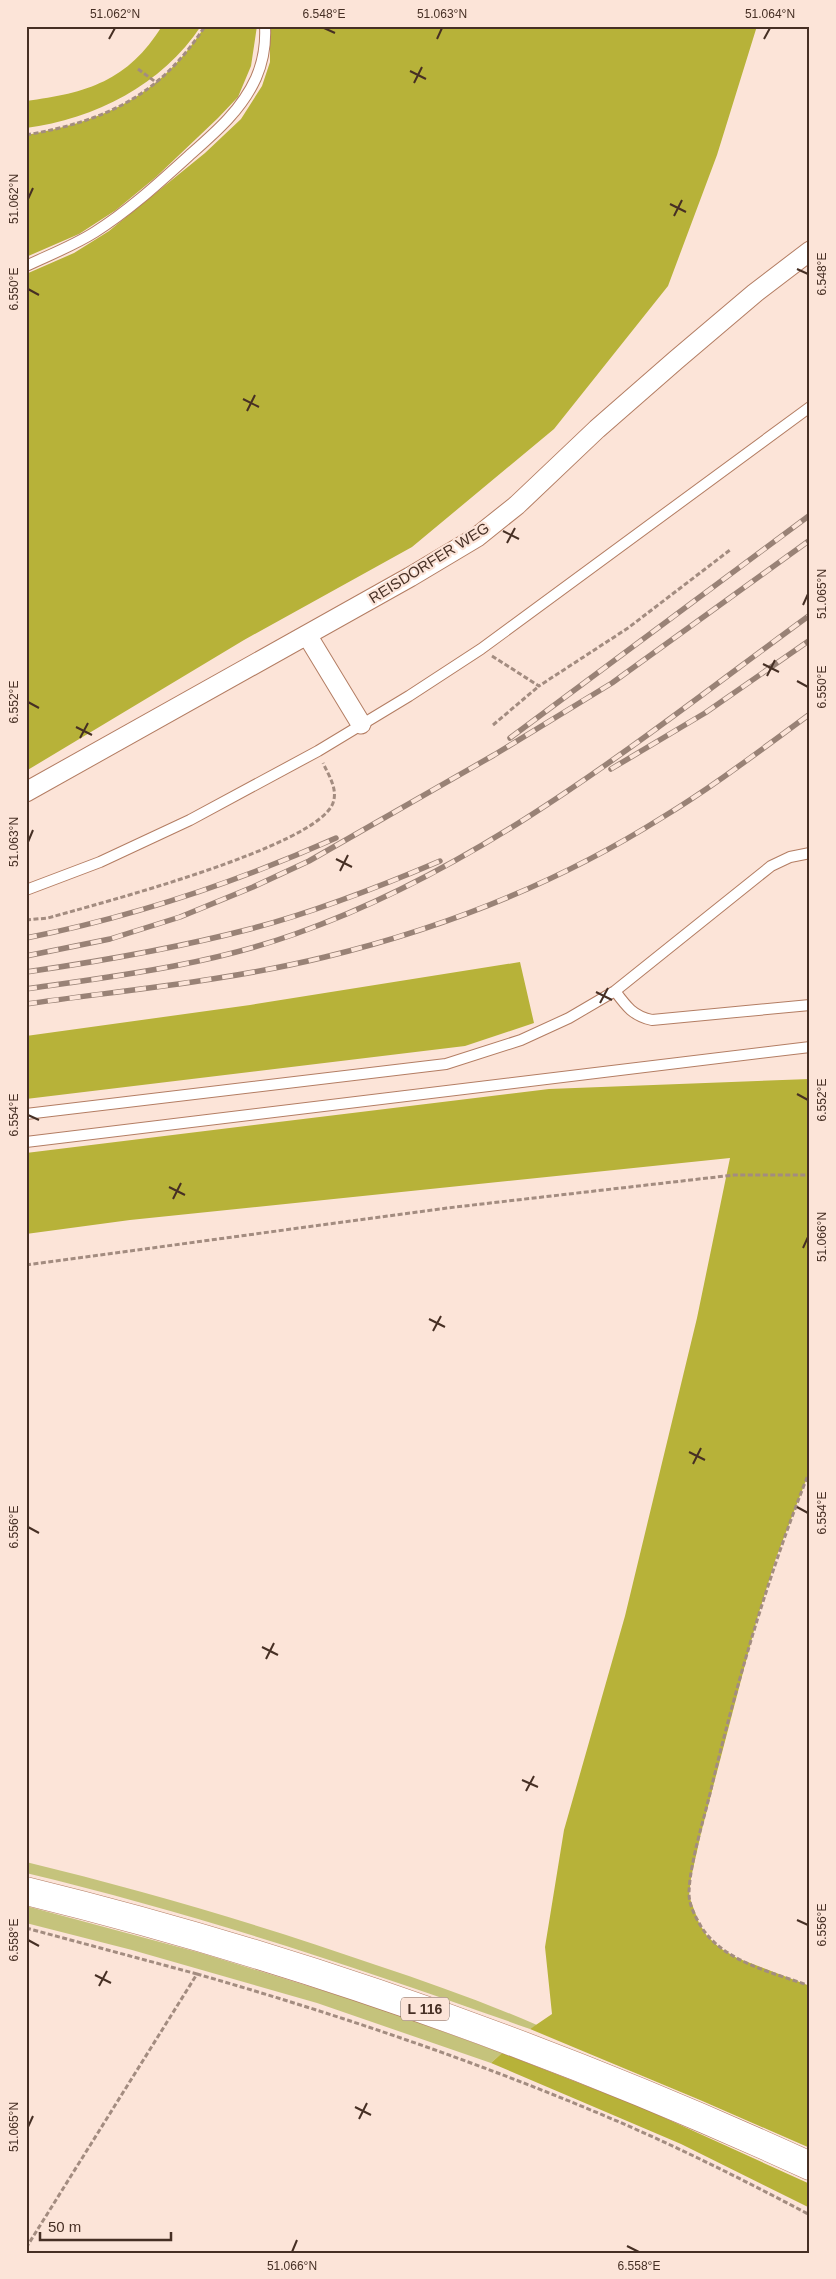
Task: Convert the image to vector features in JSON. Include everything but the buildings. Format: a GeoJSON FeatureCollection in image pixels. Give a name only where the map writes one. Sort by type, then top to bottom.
{"type":"FeatureCollection","features":[{"type":"Feature","properties":{"kind":"main road","name":"L 116"},"geometry":{"type":"LineString","coordinates":[[26,1891],[214,1940],[431,2011],[627,2086],[810,2166]]}},
{"type":"Feature","properties":{"kind":"street","name":"REISDORFER WEG"},"geometry":{"type":"LineString","coordinates":[[26,792],[432,565],[491,526],[676,360],[755,293],[810,251]]}},
{"type":"Feature","properties":{"kind":"street"},"geometry":{"type":"LineString","coordinates":[[307,635],[361,724]]}},
{"type":"Feature","properties":{"kind":"lane"},"geometry":{"type":"LineString","coordinates":[[26,266],[76,242],[114,219],[145,195],[225,123],[246,97],[256,78],[264,52],[265,26]]}},
{"type":"Feature","properties":{"kind":"lane"},"geometry":{"type":"LineString","coordinates":[[26,890],[100,862],[190,820],[318,751],[409,696],[481,649],[810,407]]}},
{"type":"Feature","properties":{"kind":"lane"},"geometry":{"type":"LineString","coordinates":[[26,1114],[446,1064],[546,1030],[615,990],[757,876],[781,860],[810,853]]}},
{"type":"Feature","properties":{"kind":"lane"},"geometry":{"type":"LineString","coordinates":[[615,990],[630,1011],[636,1016],[652,1020],[810,1005]]}},
{"type":"Feature","properties":{"kind":"lane"},"geometry":{"type":"LineString","coordinates":[[26,1142],[810,1048]]}},
{"type":"Feature","properties":{"kind":"path"},"geometry":{"type":"LineString","coordinates":[[26,135],[64,128],[90,120],[137,96],[157,83],[177,64],[205,26]]}},
{"type":"Feature","properties":{"kind":"path"},"geometry":{"type":"LineString","coordinates":[[138,69],[157,83]]}},
{"type":"Feature","properties":{"kind":"path"},"geometry":{"type":"LineString","coordinates":[[494,725],[539,686],[628,628],[730,550]]}},
{"type":"Feature","properties":{"kind":"path"},"geometry":{"type":"LineString","coordinates":[[481,649],[539,686]]}},
{"type":"Feature","properties":{"kind":"path"},"geometry":{"type":"LineString","coordinates":[[26,920],[48,918],[185,877],[254,852],[307,827],[326,813],[334,797],[333,786],[318,751]]}},
{"type":"Feature","properties":{"kind":"path"},"geometry":{"type":"LineString","coordinates":[[26,1266],[447,1208],[734,1175],[810,1175]]}},
{"type":"Feature","properties":{"kind":"path"},"geometry":{"type":"LineString","coordinates":[[810,1470],[776,1558],[756,1619],[700,1833],[689,1896],[699,1923],[707,1936],[720,1948],[738,1958],[810,1986]]}},
{"type":"Feature","properties":{"kind":"path"},"geometry":{"type":"LineString","coordinates":[[26,1928],[197,1974],[330,2014],[486,2068],[590,2109],[676,2147],[810,2215]]}},
{"type":"Feature","properties":{"kind":"path"},"geometry":{"type":"LineString","coordinates":[[26,2248],[197,1974]]}},
{"type":"Feature","properties":{"kind":"shaded area"},"geometry":{"type":"Polygon","coordinates":[[[162,26],[201,26],[167,66],[125,96],[77,117],[26,128],[26,101],[68,94],[104,81],[120,72],[135,60],[149,45],[162,26]]]}},
{"type":"Feature","properties":{"kind":"shaded area"},"geometry":{"type":"Polygon","coordinates":[[[205,26],[257,26],[251,66],[238,97],[156,177],[116,210],[79,234],[26,257],[26,135],[81,122],[105,113],[128,101],[149,88],[169,71],[188,50],[205,26]]]}},
{"type":"Feature","properties":{"kind":"shaded area"},"geometry":{"type":"Polygon","coordinates":[[[270,26],[757,26],[717,155],[668,286],[554,429],[412,547],[244,640],[26,771],[26,274],[74,253],[109,231],[205,153],[241,119],[262,86],[270,62],[270,26]]]}},
{"type":"Feature","properties":{"kind":"shaded area"},"geometry":{"type":"Polygon","coordinates":[[[520,962],[534,1023],[465,1046],[26,1099],[26,1036],[250,1005],[520,962]]]}},
{"type":"Feature","properties":{"kind":"shaded area"},"geometry":{"type":"Polygon","coordinates":[[[810,1079],[810,1470],[776,1558],[757,1619],[701,1833],[689,1896],[699,1923],[707,1936],[720,1948],[737,1958],[810,1986],[810,2148],[530,2029],[552,2014],[545,1947],[564,1830],[625,1616],[697,1318],[730,1158],[130,1220],[26,1234],[26,1153],[549,1089],[810,1079]]]}},
{"type":"Feature","properties":{"kind":"shaded area"},"geometry":{"type":"Polygon","coordinates":[[[26,1862],[159,1897],[290,1936],[437,1986],[537,2025],[530,2029],[406,1985],[281,1944],[154,1906],[26,1873],[26,1862]]]}},
{"type":"Feature","properties":{"kind":"shaded area"},"geometry":{"type":"Polygon","coordinates":[[[26,1906],[201,1953],[373,2006],[502,2053],[491,2063],[317,2003],[132,1950],[26,1923],[26,1906]]]}},
{"type":"Feature","properties":{"kind":"shaded area"},"geometry":{"type":"Polygon","coordinates":[[[502,2053],[643,2108],[810,2184],[810,2208],[681,2144],[491,2063],[502,2053]]]}},
{"type":"Feature","properties":{"kind":"railway"},"geometry":{"type":"LineString","coordinates":[[510,738],[810,515]]}},
{"type":"Feature","properties":{"kind":"railway"},"geometry":{"type":"LineString","coordinates":[[26,956],[110,939],[180,917],[253,887],[309,861],[494,755],[612,683],[810,540]]}},
{"type":"Feature","properties":{"kind":"railway"},"geometry":{"type":"LineString","coordinates":[[26,989],[162,968],[229,954],[295,934],[366,906],[434,872],[500,835],[564,794],[810,615]]}},
{"type":"Feature","properties":{"kind":"railway"},"geometry":{"type":"LineString","coordinates":[[611,769],[705,713],[810,640]]}},
{"type":"Feature","properties":{"kind":"railway"},"geometry":{"type":"LineString","coordinates":[[26,1004],[214,979],[288,965],[369,945],[457,917],[500,901],[542,882],[624,840],[701,793],[810,714]]}},
{"type":"Feature","properties":{"kind":"railway"},"geometry":{"type":"LineString","coordinates":[[26,938],[105,920],[184,897],[261,869],[336,838]]}},
{"type":"Feature","properties":{"kind":"railway"},"geometry":{"type":"LineString","coordinates":[[26,972],[139,953],[250,929],[299,915],[440,861]]}}]}
